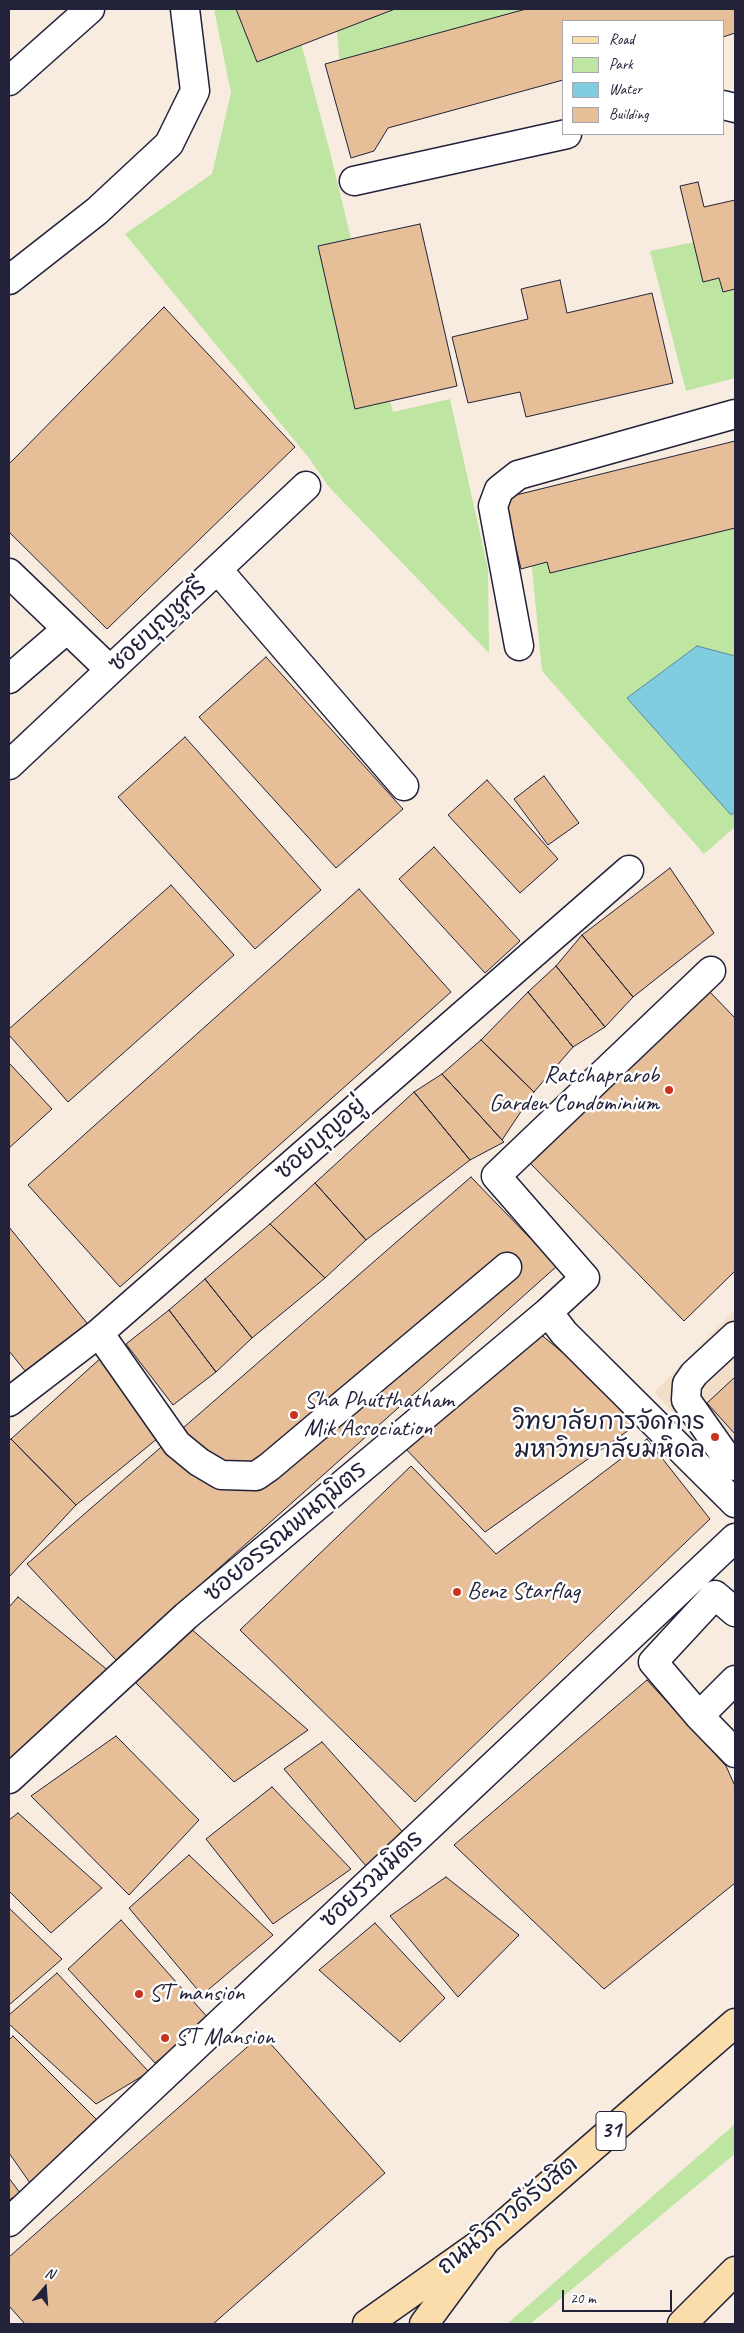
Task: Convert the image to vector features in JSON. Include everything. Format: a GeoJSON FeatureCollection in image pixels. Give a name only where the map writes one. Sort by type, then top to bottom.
{"type":"FeatureCollection","features":[{"type":"Feature","properties":{"kind":"main road","name":"ถนนวิภาวดีรังสิต"},"geometry":{"type":"LineString","coordinates":[[367,2324],[486,2240],[735,2023]]}},
{"type":"Feature","properties":{"kind":"main road"},"geometry":{"type":"LineString","coordinates":[[424,2324],[486,2240]]}},
{"type":"Feature","properties":{"kind":"main road"},"geometry":{"type":"LineString","coordinates":[[682,2324],[735,2271]]}},
{"type":"Feature","properties":{"kind":"street"},"geometry":{"type":"LineString","coordinates":[[9,81],[90,9]]}},
{"type":"Feature","properties":{"kind":"street"},"geometry":{"type":"LineString","coordinates":[[9,280],[97,211],[169,144],[196,91],[185,9]]}},
{"type":"Feature","properties":{"kind":"street"},"geometry":{"type":"LineString","coordinates":[[354,181],[562,135]]}},
{"type":"Feature","properties":{"kind":"street"},"geometry":{"type":"LineString","coordinates":[[519,646],[493,506],[498,490],[518,475],[735,414]]}},
{"type":"Feature","properties":{"kind":"street","name":"ซอยบุญชูศรี"},"geometry":{"type":"LineString","coordinates":[[9,765],[306,486]]}},
{"type":"Feature","properties":{"kind":"street"},"geometry":{"type":"LineString","coordinates":[[218,570],[404,786]]}},
{"type":"Feature","properties":{"kind":"street"},"geometry":{"type":"LineString","coordinates":[[9,574],[110,670]]}},
{"type":"Feature","properties":{"kind":"street"},"geometry":{"type":"LineString","coordinates":[[9,679],[67,629]]}},
{"type":"Feature","properties":{"kind":"street","name":"ซอยบุญอยู่"},"geometry":{"type":"LineString","coordinates":[[9,1402],[98,1333],[629,870]]}},
{"type":"Feature","properties":{"kind":"street","name":"ซอยอรรณพนฤมิตร"},"geometry":{"type":"LineString","coordinates":[[9,1778],[186,1616],[548,1312],[585,1278],[496,1176],[711,971]]}},
{"type":"Feature","properties":{"kind":"street"},"geometry":{"type":"LineString","coordinates":[[98,1333],[177,1444],[199,1462],[221,1474],[256,1476],[506,1268]]}},
{"type":"Feature","properties":{"kind":"street"},"geometry":{"type":"LineString","coordinates":[[548,1312],[564,1334],[735,1503]]}},
{"type":"Feature","properties":{"kind":"street"},"geometry":{"type":"LineString","coordinates":[[735,1336],[694,1374],[687,1384],[686,1400],[726,1458],[735,1466]]}},
{"type":"Feature","properties":{"kind":"street","name":"ซอยรวมมิตร"},"geometry":{"type":"LineString","coordinates":[[9,2222],[735,1538]]}},
{"type":"Feature","properties":{"kind":"street"},"geometry":{"type":"LineString","coordinates":[[735,1612],[715,1595],[653,1662],[699,1716],[735,1753]]}},
{"type":"Feature","properties":{"kind":"street"},"geometry":{"type":"LineString","coordinates":[[699,1716],[735,1680]]}},
{"type":"Feature","properties":{"kind":"shaded area","name":"วิทยาลัยการจัดการ มหาวิทยาลัยมหิดล"},"geometry":{"type":"Polygon","coordinates":[[[735,1310],[735,1482],[654,1392],[735,1310]]]}},
{"type":"Feature","properties":{"kind":"green space"},"geometry":{"type":"Polygon","coordinates":[[[214,9],[292,9],[330,152],[393,412],[450,399],[488,569],[489,653],[329,487],[309,458],[125,234],[212,174],[231,93],[214,9]]]}},
{"type":"Feature","properties":{"kind":"green space"},"geometry":{"type":"Polygon","coordinates":[[[335,9],[735,9],[735,19],[724,23],[724,20],[562,20],[340,66],[335,9]]]}},
{"type":"Feature","properties":{"kind":"green space"},"geometry":{"type":"Polygon","coordinates":[[[735,234],[735,378],[686,391],[650,251],[735,234]]]}},
{"type":"Feature","properties":{"kind":"green space"},"geometry":{"type":"Polygon","coordinates":[[[735,470],[735,827],[704,854],[542,671],[529,537],[735,470]]]}},
{"type":"Feature","properties":{"kind":"green space"},"geometry":{"type":"Polygon","coordinates":[[[735,2124],[735,2154],[530,2324],[507,2324],[735,2124]]]}},
{"type":"Feature","properties":{"kind":"water"},"geometry":{"type":"Polygon","coordinates":[[[697,646],[735,656],[735,812],[731,815],[627,698],[697,646]]]}},
{"type":"Feature","properties":{"kind":"building"},"geometry":{"type":"Polygon","coordinates":[[[236,9],[395,9],[257,62],[236,9]]]}},
{"type":"Feature","properties":{"kind":"building"},"geometry":{"type":"Polygon","coordinates":[[[526,9],[735,9],[735,33],[724,37],[724,20],[562,20],[562,80],[388,128],[374,151],[351,158],[325,64],[526,9]]]}},
{"type":"Feature","properties":{"kind":"building"},"geometry":{"type":"Polygon","coordinates":[[[698,182],[704,207],[735,200],[735,289],[723,292],[719,278],[703,282],[680,186],[698,182]]]}},
{"type":"Feature","properties":{"kind":"building"},"geometry":{"type":"Polygon","coordinates":[[[420,224],[457,386],[355,409],[318,246],[420,224]]]}},
{"type":"Feature","properties":{"kind":"building"},"geometry":{"type":"Polygon","coordinates":[[[560,280],[567,313],[652,293],[673,383],[526,417],[520,392],[468,403],[452,337],[528,319],[521,289],[560,280]]]}},
{"type":"Feature","properties":{"kind":"building"},"geometry":{"type":"Polygon","coordinates":[[[164,307],[295,447],[107,629],[9,532],[9,464],[164,307]]]}},
{"type":"Feature","properties":{"kind":"building"},"geometry":{"type":"Polygon","coordinates":[[[735,441],[735,528],[550,573],[547,562],[521,569],[506,506],[512,496],[735,441]]]}},
{"type":"Feature","properties":{"kind":"building"},"geometry":{"type":"Polygon","coordinates":[[[266,657],[403,809],[336,868],[199,717],[266,657]]]}},
{"type":"Feature","properties":{"kind":"building"},"geometry":{"type":"Polygon","coordinates":[[[185,737],[321,890],[255,949],[118,797],[185,737]]]}},
{"type":"Feature","properties":{"kind":"building"},"geometry":{"type":"Polygon","coordinates":[[[544,776],[579,823],[548,845],[514,799],[544,776]]]}},
{"type":"Feature","properties":{"kind":"building"},"geometry":{"type":"Polygon","coordinates":[[[487,780],[558,859],[520,893],[448,815],[487,780]]]}},
{"type":"Feature","properties":{"kind":"building"},"geometry":{"type":"Polygon","coordinates":[[[434,847],[520,941],[485,973],[399,879],[434,847]]]}},
{"type":"Feature","properties":{"kind":"building"},"geometry":{"type":"Polygon","coordinates":[[[670,868],[714,933],[633,997],[582,935],[670,868]]]}},
{"type":"Feature","properties":{"kind":"building"},"geometry":{"type":"Polygon","coordinates":[[[171,885],[234,955],[68,1102],[9,1035],[9,1029],[171,885]]]}},
{"type":"Feature","properties":{"kind":"building"},"geometry":{"type":"Polygon","coordinates":[[[359,889],[451,992],[120,1287],[28,1185],[359,889]]]}},
{"type":"Feature","properties":{"kind":"building"},"geometry":{"type":"Polygon","coordinates":[[[582,935],[633,997],[605,1027],[556,966],[582,935]]]}},
{"type":"Feature","properties":{"kind":"building"},"geometry":{"type":"Polygon","coordinates":[[[556,966],[605,1027],[573,1047],[528,992],[556,966]]]}},
{"type":"Feature","properties":{"kind":"building","name":"Ratchaprarob Garden Condominium"},"geometry":{"type":"Polygon","coordinates":[[[708,990],[735,1018],[735,1271],[684,1321],[529,1162],[708,990]]]}},
{"type":"Feature","properties":{"kind":"building"},"geometry":{"type":"Polygon","coordinates":[[[528,992],[573,1047],[534,1092],[481,1040],[528,992]]]}},
{"type":"Feature","properties":{"kind":"building"},"geometry":{"type":"Polygon","coordinates":[[[481,1040],[534,1092],[502,1140],[442,1074],[481,1040]]]}},
{"type":"Feature","properties":{"kind":"building"},"geometry":{"type":"Polygon","coordinates":[[[9,1063],[52,1109],[9,1148],[9,1063]]]}},
{"type":"Feature","properties":{"kind":"building"},"geometry":{"type":"Polygon","coordinates":[[[442,1074],[504,1142],[470,1160],[414,1092],[442,1074]]]}},
{"type":"Feature","properties":{"kind":"building"},"geometry":{"type":"Polygon","coordinates":[[[414,1092],[470,1160],[366,1240],[315,1183],[414,1092]]]}},
{"type":"Feature","properties":{"kind":"building","name":"Sha Phutthatham Mik Association"},"geometry":{"type":"Polygon","coordinates":[[[471,1177],[557,1266],[116,1660],[27,1564],[471,1177]]]}},
{"type":"Feature","properties":{"kind":"building"},"geometry":{"type":"Polygon","coordinates":[[[315,1183],[366,1240],[325,1278],[270,1224],[315,1183]]]}},
{"type":"Feature","properties":{"kind":"building"},"geometry":{"type":"Polygon","coordinates":[[[270,1224],[325,1278],[252,1338],[205,1279],[270,1224]]]}},
{"type":"Feature","properties":{"kind":"building"},"geometry":{"type":"Polygon","coordinates":[[[9,1227],[91,1328],[30,1377],[9,1351],[9,1227]]]}},
{"type":"Feature","properties":{"kind":"building"},"geometry":{"type":"Polygon","coordinates":[[[205,1279],[252,1338],[216,1372],[169,1310],[205,1279]]]}},
{"type":"Feature","properties":{"kind":"building"},"geometry":{"type":"Polygon","coordinates":[[[169,1310],[216,1372],[173,1405],[126,1344],[169,1310]]]}},
{"type":"Feature","properties":{"kind":"building"},"geometry":{"type":"Polygon","coordinates":[[[538,1332],[643,1420],[485,1532],[404,1447],[538,1332]]]}},
{"type":"Feature","properties":{"kind":"building"},"geometry":{"type":"Polygon","coordinates":[[[102,1357],[163,1434],[76,1505],[11,1439],[102,1357]]]}},
{"type":"Feature","properties":{"kind":"building"},"geometry":{"type":"Polygon","coordinates":[[[735,1377],[735,1434],[707,1403],[735,1377]]]}},
{"type":"Feature","properties":{"kind":"building"},"geometry":{"type":"Polygon","coordinates":[[[11,1439],[76,1505],[9,1577],[9,1441],[11,1439]]]}},
{"type":"Feature","properties":{"kind":"building","name":"Benz Starflag"},"geometry":{"type":"Polygon","coordinates":[[[647,1439],[710,1519],[415,1802],[240,1630],[411,1466],[496,1554],[647,1439]]]}},
{"type":"Feature","properties":{"kind":"building"},"geometry":{"type":"Polygon","coordinates":[[[18,1597],[110,1672],[9,1759],[9,1607],[18,1597]]]}},
{"type":"Feature","properties":{"kind":"building"},"geometry":{"type":"Polygon","coordinates":[[[190,1628],[308,1730],[234,1782],[133,1680],[190,1628]]]}},
{"type":"Feature","properties":{"kind":"building"},"geometry":{"type":"Polygon","coordinates":[[[647,1680],[726,1766],[735,1786],[735,1883],[604,1989],[454,1845],[647,1680]]]}},
{"type":"Feature","properties":{"kind":"building"},"geometry":{"type":"Polygon","coordinates":[[[116,1736],[199,1820],[129,1895],[31,1796],[116,1736]]]}},
{"type":"Feature","properties":{"kind":"building"},"geometry":{"type":"Polygon","coordinates":[[[322,1742],[409,1839],[366,1866],[284,1769],[322,1742]]]}},
{"type":"Feature","properties":{"kind":"building"},"geometry":{"type":"Polygon","coordinates":[[[272,1787],[351,1869],[273,1924],[206,1839],[272,1787]]]}},
{"type":"Feature","properties":{"kind":"building"},"geometry":{"type":"Polygon","coordinates":[[[18,1813],[102,1888],[51,1933],[9,1891],[9,1820],[18,1813]]]}},
{"type":"Feature","properties":{"kind":"building"},"geometry":{"type":"Polygon","coordinates":[[[189,1855],[273,1935],[202,1995],[129,1908],[189,1855]]]}},
{"type":"Feature","properties":{"kind":"building"},"geometry":{"type":"Polygon","coordinates":[[[446,1877],[519,1935],[458,1997],[390,1916],[446,1877]]]}},
{"type":"Feature","properties":{"kind":"building"},"geometry":{"type":"Polygon","coordinates":[[[9,1908],[62,1959],[9,2005],[9,1908]]]}},
{"type":"Feature","properties":{"kind":"building","name":"ST mansion"},"geometry":{"type":"Polygon","coordinates":[[[121,1920],[209,2019],[155,2063],[68,1969],[121,1920]]]}},
{"type":"Feature","properties":{"kind":"building"},"geometry":{"type":"Polygon","coordinates":[[[375,1923],[445,1998],[400,2042],[319,1970],[375,1923]]]}},
{"type":"Feature","properties":{"kind":"building"},"geometry":{"type":"Polygon","coordinates":[[[57,1973],[149,2072],[96,2104],[9,2024],[9,2015],[57,1973]]]}},
{"type":"Feature","properties":{"kind":"building"},"geometry":{"type":"Polygon","coordinates":[[[262,2034],[385,2173],[213,2324],[25,2324],[9,2306],[9,2257],[262,2034]]]}},
{"type":"Feature","properties":{"kind":"building"},"geometry":{"type":"Polygon","coordinates":[[[13,2036],[103,2126],[30,2183],[9,2153],[9,2040],[13,2036]]]}},
{"type":"Feature","properties":{"kind":"building"},"geometry":{"type":"Polygon","coordinates":[[[9,2178],[20,2193],[9,2200],[9,2178]]]}},
{"type":"Feature","properties":{"kind":"place","name":"Ratchaprarob Garden Condominium"},"geometry":{"type":"Point","coordinates":[669,1090]}},
{"type":"Feature","properties":{"kind":"place","name":"Sha Phutthatham Mik Association"},"geometry":{"type":"Point","coordinates":[294,1415]}},
{"type":"Feature","properties":{"kind":"place","name":"วิทยาลัยการจัดการ มหาวิทยาลัยมหิดล"},"geometry":{"type":"Point","coordinates":[715,1437]}},
{"type":"Feature","properties":{"kind":"place","name":"Benz Starflag"},"geometry":{"type":"Point","coordinates":[457,1592]}},
{"type":"Feature","properties":{"kind":"place","name":"ST mansion"},"geometry":{"type":"Point","coordinates":[139,1994]}},
{"type":"Feature","properties":{"kind":"place","name":"ST Mansion"},"geometry":{"type":"Point","coordinates":[165,2038]}}]}
